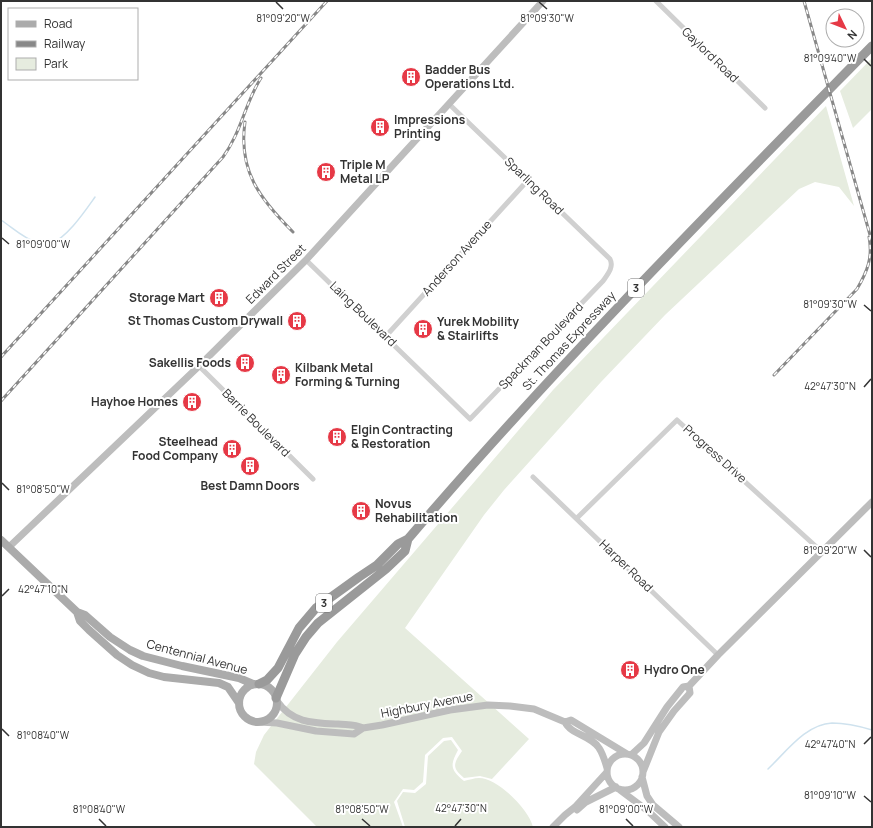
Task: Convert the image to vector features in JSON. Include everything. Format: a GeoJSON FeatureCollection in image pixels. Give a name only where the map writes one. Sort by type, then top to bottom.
{"type":"FeatureCollection","features":[{"type":"Feature","properties":{"kind":"highway","name":"St. Thomas Expressway"},"geometry":{"type":"LineString","coordinates":[[256,684],[267,680],[278,668],[299,628],[316,608],[377,565],[398,544],[408,539],[498,436],[585,341],[872,46]]}},
{"type":"Feature","properties":{"kind":"highway","name":"St. Thomas Expressway"},"geometry":{"type":"LineString","coordinates":[[276,700],[295,654],[306,637],[318,623],[386,569],[405,551],[408,539]]}},
{"type":"Feature","properties":{"kind":"main road","name":"Edward Street"},"geometry":{"type":"LineString","coordinates":[[9,547],[199,366],[306,260],[543,1]]}},
{"type":"Feature","properties":{"kind":"main road"},"geometry":{"type":"LineString","coordinates":[[554,826],[575,807],[607,770],[612,759],[617,756],[629,754],[644,743],[667,707],[683,687],[689,686],[718,655],[872,502]]}},
{"type":"Feature","properties":{"kind":"main road","name":"Centennial Avenue"},"geometry":{"type":"LineString","coordinates":[[1,540],[77,612],[85,615],[115,641],[130,650],[143,656],[239,678],[256,684]]}},
{"type":"Feature","properties":{"kind":"main road","name":"Centennial Avenue"},"geometry":{"type":"LineString","coordinates":[[77,612],[80,620],[93,634],[117,655],[132,665],[149,673],[164,677],[219,683],[228,687],[239,702]]}},
{"type":"Feature","properties":{"kind":"main road"},"geometry":{"type":"LineString","coordinates":[[256,684],[265,685],[270,688],[276,700],[274,712],[270,717],[259,722],[252,721],[242,714],[239,702],[243,691],[256,684]]}},
{"type":"Feature","properties":{"kind":"main road"},"geometry":{"type":"LineString","coordinates":[[554,826],[559,825],[586,802],[617,788],[623,790],[633,788],[640,782],[659,732],[674,711],[690,693],[689,686]]}},
{"type":"Feature","properties":{"kind":"main road","name":"Highbury Avenue"},"geometry":{"type":"LineString","coordinates":[[276,700],[285,712],[298,720],[356,725],[363,728]]}},
{"type":"Feature","properties":{"kind":"main road","name":"Highbury Avenue"},"geometry":{"type":"LineString","coordinates":[[259,722],[277,723],[316,731],[354,734],[363,728],[382,726],[450,710],[488,705],[510,706],[534,709],[565,722],[571,720],[629,754]]}},
{"type":"Feature","properties":{"kind":"main road","name":"Highbury Avenue"},"geometry":{"type":"LineString","coordinates":[[565,722],[567,727],[587,738],[599,747],[607,770]]}},
{"type":"Feature","properties":{"kind":"main road"},"geometry":{"type":"LineString","coordinates":[[629,754],[640,762],[645,791],[650,800],[659,811],[679,827]]}},
{"type":"Feature","properties":{"kind":"main road"},"geometry":{"type":"LineString","coordinates":[[607,770],[609,780],[664,827]]}},
{"type":"Feature","properties":{"kind":"street","name":"Gaylord Road"},"geometry":{"type":"LineString","coordinates":[[656,1],[765,108]]}},
{"type":"Feature","properties":{"kind":"street","name":"Sparling Road"},"geometry":{"type":"LineString","coordinates":[[449,104],[610,259],[612,263],[611,270]]}},
{"type":"Feature","properties":{"kind":"street","name":"Anderson Avenue"},"geometry":{"type":"LineString","coordinates":[[386,336],[528,180]]}},
{"type":"Feature","properties":{"kind":"street","name":"Laing Boulevard"},"geometry":{"type":"LineString","coordinates":[[306,260],[386,336],[470,420]]}},
{"type":"Feature","properties":{"kind":"street","name":"Spackman Boulevard"},"geometry":{"type":"LineString","coordinates":[[470,420],[603,281],[611,270]]}},
{"type":"Feature","properties":{"kind":"street","name":"Barrie Boulevard"},"geometry":{"type":"LineString","coordinates":[[199,366],[313,479]]}},
{"type":"Feature","properties":{"kind":"street","name":"Progress Drive"},"geometry":{"type":"LineString","coordinates":[[577,518],[677,420],[822,552]]}},
{"type":"Feature","properties":{"kind":"street","name":"Harper Road"},"geometry":{"type":"LineString","coordinates":[[533,477],[718,655]]}},
{"type":"Feature","properties":{"kind":"green space"},"geometry":{"type":"Polygon","coordinates":[[[872,58],[872,109],[853,128],[840,91],[872,58]]]}},
{"type":"Feature","properties":{"kind":"green space"},"geometry":{"type":"Polygon","coordinates":[[[826,106],[854,206],[839,187],[815,182],[799,189],[665,315],[601,382],[504,490],[484,515],[405,628],[529,739],[492,779],[480,776],[464,778],[457,771],[455,766],[462,751],[452,737],[443,738],[425,755],[423,782],[414,790],[403,789],[394,802],[403,827],[317,827],[254,764],[256,752],[264,735],[337,642],[553,390],[826,106]]]}},
{"type":"Feature","properties":{"kind":"green space"},"geometry":{"type":"Polygon","coordinates":[[[451,740],[458,750],[453,764],[456,774],[464,781],[479,778],[487,779],[495,783],[512,796],[526,812],[533,827],[405,827],[397,801],[403,792],[415,793],[426,784],[428,756],[444,741],[451,740]]]}},
{"type":"Feature","properties":{"kind":"waterway"},"geometry":{"type":"LineString","coordinates":[[1,220],[28,239],[40,243],[50,244],[63,236],[69,230],[95,197]]}},
{"type":"Feature","properties":{"kind":"waterway"},"geometry":{"type":"LineString","coordinates":[[768,769],[789,747],[814,728],[832,723],[857,726],[872,730]]}},
{"type":"Feature","properties":{"kind":"railway"},"geometry":{"type":"LineString","coordinates":[[1,357],[327,1]]}},
{"type":"Feature","properties":{"kind":"railway"},"geometry":{"type":"LineString","coordinates":[[804,1],[872,242]]}},
{"type":"Feature","properties":{"kind":"railway"},"geometry":{"type":"LineString","coordinates":[[1,401],[223,157],[239,128],[261,78]]}},
{"type":"Feature","properties":{"kind":"railway"},"geometry":{"type":"LineString","coordinates":[[245,122],[244,139],[248,170],[261,196],[293,232]]}},
{"type":"Feature","properties":{"kind":"railway"},"geometry":{"type":"LineString","coordinates":[[774,375],[857,289],[864,277],[870,258],[869,237]]}},
{"type":"Feature","properties":{"kind":"place","name":"Badder Bus Operations Ltd."},"geometry":{"type":"Point","coordinates":[411,77]}},
{"type":"Feature","properties":{"kind":"place","name":"Impressions Printing"},"geometry":{"type":"Point","coordinates":[380,127]}},
{"type":"Feature","properties":{"kind":"place","name":"Triple M Metal LP"},"geometry":{"type":"Point","coordinates":[326,172]}},
{"type":"Feature","properties":{"kind":"place","name":"Storage Mart"},"geometry":{"type":"Point","coordinates":[219,298]}},
{"type":"Feature","properties":{"kind":"place","name":"St Thomas Custom Drywall"},"geometry":{"type":"Point","coordinates":[297,321]}},
{"type":"Feature","properties":{"kind":"place","name":"Yurek Mobility & Stairlifts"},"geometry":{"type":"Point","coordinates":[423,329]}},
{"type":"Feature","properties":{"kind":"place","name":"Sakellis Foods"},"geometry":{"type":"Point","coordinates":[245,363]}},
{"type":"Feature","properties":{"kind":"place","name":"Kilbank Metal Forming & Turning"},"geometry":{"type":"Point","coordinates":[281,375]}},
{"type":"Feature","properties":{"kind":"place","name":"Hayhoe Homes"},"geometry":{"type":"Point","coordinates":[192,402]}},
{"type":"Feature","properties":{"kind":"place","name":"Elgin Contracting & Restoration"},"geometry":{"type":"Point","coordinates":[337,437]}},
{"type":"Feature","properties":{"kind":"place","name":"Steelhead Food Company"},"geometry":{"type":"Point","coordinates":[232,449]}},
{"type":"Feature","properties":{"kind":"place","name":"Best Damn Doors"},"geometry":{"type":"Point","coordinates":[250,466]}},
{"type":"Feature","properties":{"kind":"place","name":"Novus Rehabilitation"},"geometry":{"type":"Point","coordinates":[361,511]}},
{"type":"Feature","properties":{"kind":"place","name":"Hydro One"},"geometry":{"type":"Point","coordinates":[630,670]}}]}
